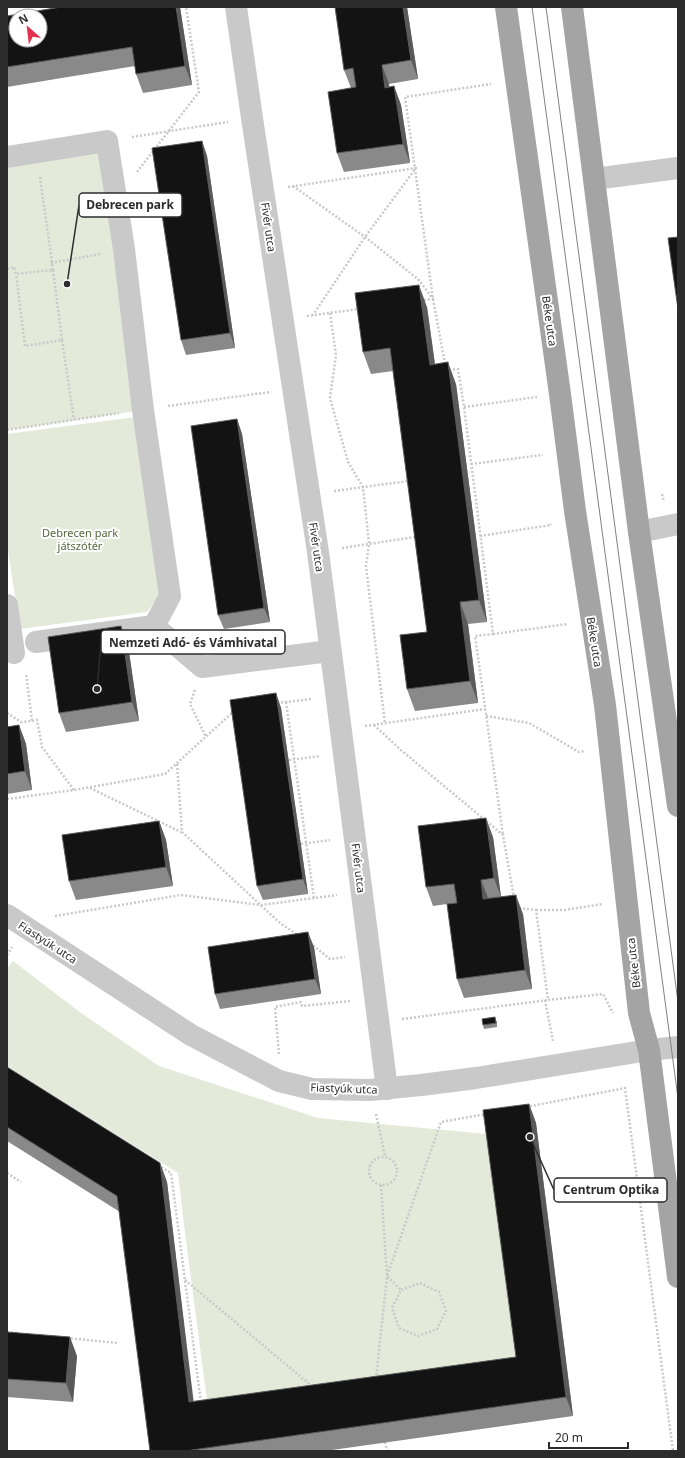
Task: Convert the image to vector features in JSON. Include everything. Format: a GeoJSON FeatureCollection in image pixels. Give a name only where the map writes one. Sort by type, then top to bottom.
{"type":"FeatureCollection","features":[{"type":"Feature","properties":{"kind":"main road","name":"Béke utca"},"geometry":{"type":"LineString","coordinates":[[506,7],[576,518],[605,705],[639,1013],[649,1050],[678,1277]]}},
{"type":"Feature","properties":{"kind":"main road"},"geometry":{"type":"LineString","coordinates":[[572,7],[639,532],[678,806]]}},
{"type":"Feature","properties":{"kind":"street","name":"Fivér utca"},"geometry":{"type":"LineString","coordinates":[[236,7],[318,552],[378,1022],[378,1089]]}},
{"type":"Feature","properties":{"kind":"street"},"geometry":{"type":"LineString","coordinates":[[7,157],[107,141],[124,249],[143,410],[170,596],[154,626]]}},
{"type":"Feature","properties":{"kind":"street"},"geometry":{"type":"LineString","coordinates":[[594,179],[678,168]]}},
{"type":"Feature","properties":{"kind":"street"},"geometry":{"type":"LineString","coordinates":[[639,532],[678,524]]}},
{"type":"Feature","properties":{"kind":"street"},"geometry":{"type":"LineString","coordinates":[[7,605],[14,653]]}},
{"type":"Feature","properties":{"kind":"street"},"geometry":{"type":"LineString","coordinates":[[36,642],[154,626],[202,667],[330,651]]}},
{"type":"Feature","properties":{"kind":"street","name":"Fiastyúk utca"},"geometry":{"type":"LineString","coordinates":[[7,915],[191,1035],[279,1081],[312,1088],[378,1089],[476,1078],[649,1050],[678,1047]]}},
{"type":"Feature","properties":{"kind":"path"},"geometry":{"type":"LineString","coordinates":[[116,199],[199,92],[186,7]]}},
{"type":"Feature","properties":{"kind":"path"},"geometry":{"type":"LineString","coordinates":[[493,634],[473,496],[464,407],[458,370],[446,371],[433,299],[406,98],[517,80]]}},
{"type":"Feature","properties":{"kind":"path"},"geometry":{"type":"LineString","coordinates":[[107,141],[252,118]]}},
{"type":"Feature","properties":{"kind":"path"},"geometry":{"type":"LineString","coordinates":[[37,152],[51,263],[74,420]]}},
{"type":"Feature","properties":{"kind":"path"},"geometry":{"type":"LineString","coordinates":[[264,191],[416,168]]}},
{"type":"Feature","properties":{"kind":"path"},"geometry":{"type":"LineString","coordinates":[[312,315],[365,237],[416,168]]}},
{"type":"Feature","properties":{"kind":"path"},"geometry":{"type":"LineString","coordinates":[[293,186],[365,237],[418,279],[433,299]]}},
{"type":"Feature","properties":{"kind":"path"},"geometry":{"type":"LineString","coordinates":[[51,263],[124,249]]}},
{"type":"Feature","properties":{"kind":"path"},"geometry":{"type":"LineString","coordinates":[[7,269],[14,267],[16,274],[25,346],[62,340]]}},
{"type":"Feature","properties":{"kind":"path"},"geometry":{"type":"LineString","coordinates":[[16,274],[53,270]]}},
{"type":"Feature","properties":{"kind":"path"},"geometry":{"type":"LineString","coordinates":[[417,301],[433,299]]}},
{"type":"Feature","properties":{"kind":"path"},"geometry":{"type":"LineString","coordinates":[[280,305],[295,317],[362,309]]}},
{"type":"Feature","properties":{"kind":"path"},"geometry":{"type":"LineString","coordinates":[[330,313],[336,355],[330,398],[348,462],[363,487],[369,544],[366,566],[385,724]]}},
{"type":"Feature","properties":{"kind":"path"},"geometry":{"type":"LineString","coordinates":[[464,407],[560,394]]}},
{"type":"Feature","properties":{"kind":"path"},"geometry":{"type":"LineString","coordinates":[[470,464],[567,452]]}},
{"type":"Feature","properties":{"kind":"path"},"geometry":{"type":"LineString","coordinates":[[310,494],[408,481],[408,487]]}},
{"type":"Feature","properties":{"kind":"path"},"geometry":{"type":"LineString","coordinates":[[480,536],[551,525],[550,520]]}},
{"type":"Feature","properties":{"kind":"path"},"geometry":{"type":"LineString","coordinates":[[318,552],[415,537],[414,529]]}},
{"type":"Feature","properties":{"kind":"path"},"geometry":{"type":"LineString","coordinates":[[515,900],[503,835],[476,636],[592,620]]}},
{"type":"Feature","properties":{"kind":"path"},"geometry":{"type":"LineString","coordinates":[[32,721],[24,661],[36,642]]}},
{"type":"Feature","properties":{"kind":"path"},"geometry":{"type":"LineString","coordinates":[[202,667],[190,704],[206,737]]}},
{"type":"Feature","properties":{"kind":"path"},"geometry":{"type":"LineString","coordinates":[[272,704],[336,696]]}},
{"type":"Feature","properties":{"kind":"path"},"geometry":{"type":"LineString","coordinates":[[286,702],[314,898]]}},
{"type":"Feature","properties":{"kind":"path"},"geometry":{"type":"LineString","coordinates":[[7,799],[89,788],[165,774],[237,708]]}},
{"type":"Feature","properties":{"kind":"path"},"geometry":{"type":"LineString","coordinates":[[341,728],[385,724],[485,709]]}},
{"type":"Feature","properties":{"kind":"path"},"geometry":{"type":"LineString","coordinates":[[7,713],[21,722],[37,720],[42,747],[74,790]]}},
{"type":"Feature","properties":{"kind":"path"},"geometry":{"type":"LineString","coordinates":[[486,716],[529,723],[580,752],[610,747]]}},
{"type":"Feature","properties":{"kind":"path"},"geometry":{"type":"LineString","coordinates":[[374,725],[402,751],[503,835]]}},
{"type":"Feature","properties":{"kind":"path"},"geometry":{"type":"LineString","coordinates":[[289,760],[344,753]]}},
{"type":"Feature","properties":{"kind":"path"},"geometry":{"type":"LineString","coordinates":[[177,764],[182,832]]}},
{"type":"Feature","properties":{"kind":"path"},"geometry":{"type":"LineString","coordinates":[[89,788],[182,832],[280,923],[303,938]]}},
{"type":"Feature","properties":{"kind":"path"},"geometry":{"type":"LineString","coordinates":[[301,844],[355,836]]}},
{"type":"Feature","properties":{"kind":"path"},"geometry":{"type":"LineString","coordinates":[[26,927],[56,915],[182,895],[261,905],[362,892]]}},
{"type":"Feature","properties":{"kind":"path"},"geometry":{"type":"LineString","coordinates":[[516,908],[564,910],[626,900]]}},
{"type":"Feature","properties":{"kind":"path"},"geometry":{"type":"LineString","coordinates":[[536,910],[547,1000],[558,1065]]}},
{"type":"Feature","properties":{"kind":"path"},"geometry":{"type":"LineString","coordinates":[[309,942],[330,959],[370,954]]}},
{"type":"Feature","properties":{"kind":"path"},"geometry":{"type":"LineString","coordinates":[[378,1022],[603,994],[615,1017]]}},
{"type":"Feature","properties":{"kind":"path"},"geometry":{"type":"LineString","coordinates":[[279,1081],[279,1050],[275,1007],[301,1002],[302,1006],[375,998]]}},
{"type":"Feature","properties":{"kind":"path"},"geometry":{"type":"LineString","coordinates":[[525,1107],[625,1088],[673,1451]]}},
{"type":"Feature","properties":{"kind":"path"},"geometry":{"type":"LineString","coordinates":[[378,1089],[385,1156]]}},
{"type":"Feature","properties":{"kind":"path"},"geometry":{"type":"LineString","coordinates":[[387,1276],[441,1122],[487,1114]]}},
{"type":"Feature","properties":{"kind":"path"},"geometry":{"type":"LineString","coordinates":[[385,1156],[394,1161],[398,1172],[392,1182],[381,1185],[372,1180],[369,1169],[374,1159],[385,1156]]}},
{"type":"Feature","properties":{"kind":"path"},"geometry":{"type":"LineString","coordinates":[[158,1165],[171,1173],[202,1404]]}},
{"type":"Feature","properties":{"kind":"path"},"geometry":{"type":"LineString","coordinates":[[7,1173],[21,1182]]}},
{"type":"Feature","properties":{"kind":"path"},"geometry":{"type":"LineString","coordinates":[[376,1381],[387,1276],[381,1185]]}},
{"type":"Feature","properties":{"kind":"path"},"geometry":{"type":"LineString","coordinates":[[387,1276],[401,1290]]}},
{"type":"Feature","properties":{"kind":"path"},"geometry":{"type":"LineString","coordinates":[[185,1280],[317,1390]]}},
{"type":"Feature","properties":{"kind":"path"},"geometry":{"type":"LineString","coordinates":[[420,1283],[439,1292],[446,1311],[437,1329],[418,1336],[399,1328],[392,1308],[401,1290],[420,1283]]}},
{"type":"Feature","properties":{"kind":"path"},"geometry":{"type":"LineString","coordinates":[[7,1332],[23,1334]]}},
{"type":"Feature","properties":{"kind":"path"},"geometry":{"type":"LineString","coordinates":[[63,1338],[118,1343]]}},
{"type":"Feature","properties":{"kind":"path"},"geometry":{"type":"LineString","coordinates":[[385,1442],[387,1451]]}},
{"type":"Feature","properties":{"kind":"green space"},"geometry":{"type":"Polygon","coordinates":[[[107,141],[143,410],[7,430],[7,157],[107,141]]]}},
{"type":"Feature","properties":{"kind":"green space","name":"Debrecen park játszótér"},"geometry":{"type":"Polygon","coordinates":[[[135,417],[161,593],[147,612],[20,629],[7,544],[7,434],[135,417]]]}},
{"type":"Feature","properties":{"kind":"green space"},"geometry":{"type":"Polygon","coordinates":[[[13,961],[81,1013],[159,1066],[318,1118],[486,1134],[519,1373],[208,1408],[178,1173],[7,1066],[7,969],[13,961]]]}},
{"type":"Feature","properties":{"kind":"building"},"geometry":{"type":"Polygon","coordinates":[[[61,7],[176,7],[185,66],[136,74],[132,47],[7,67],[7,16],[8,48],[48,48],[48,9],[61,7]]]}},
{"type":"Feature","properties":{"kind":"building"},"geometry":{"type":"Polygon","coordinates":[[[335,7],[403,7],[411,60],[382,65],[385,88],[394,86],[403,144],[337,153],[328,92],[356,87],[353,68],[344,70],[335,7]]]}},
{"type":"Feature","properties":{"kind":"building"},"geometry":{"type":"Polygon","coordinates":[[[202,141],[230,333],[181,340],[152,148],[202,141]]]}},
{"type":"Feature","properties":{"kind":"building"},"geometry":{"type":"Polygon","coordinates":[[[678,237],[678,309],[668,238],[678,237]]]}},
{"type":"Feature","properties":{"kind":"building"},"geometry":{"type":"Polygon","coordinates":[[[419,285],[430,365],[448,362],[479,600],[460,602],[470,681],[407,689],[400,635],[427,632],[390,348],[363,352],[355,293],[419,285]]]}},
{"type":"Feature","properties":{"kind":"building"},"geometry":{"type":"Polygon","coordinates":[[[237,419],[264,608],[218,615],[191,426],[237,419]]]}},
{"type":"Feature","properties":{"kind":"building"},"geometry":{"type":"Polygon","coordinates":[[[121,626],[132,702],[59,713],[48,637],[121,626]]]}},
{"type":"Feature","properties":{"kind":"building"},"geometry":{"type":"Polygon","coordinates":[[[276,693],[303,879],[257,886],[230,700],[276,693]]]}},
{"type":"Feature","properties":{"kind":"building"},"geometry":{"type":"Polygon","coordinates":[[[19,725],[25,771],[7,774],[7,727],[19,725]]]}},
{"type":"Feature","properties":{"kind":"building"},"geometry":{"type":"Polygon","coordinates":[[[486,818],[494,878],[481,880],[483,899],[516,895],[525,970],[457,979],[447,904],[457,903],[454,884],[426,887],[418,826],[486,818]]]}},
{"type":"Feature","properties":{"kind":"building"},"geometry":{"type":"Polygon","coordinates":[[[159,821],[166,867],[69,881],[62,835],[159,821]]]}},
{"type":"Feature","properties":{"kind":"building"},"geometry":{"type":"Polygon","coordinates":[[[308,932],[315,979],[215,994],[208,947],[308,932]]]}},
{"type":"Feature","properties":{"kind":"building"},"geometry":{"type":"Polygon","coordinates":[[[495,1017],[496,1023],[483,1025],[482,1019],[495,1017]]]}},
{"type":"Feature","properties":{"kind":"building"},"geometry":{"type":"Polygon","coordinates":[[[7,1067],[160,1163],[189,1402],[516,1357],[483,1110],[529,1104],[566,1397],[185,1451],[150,1451],[117,1196],[7,1127],[7,1067]]]}},
{"type":"Feature","properties":{"kind":"building"},"geometry":{"type":"Polygon","coordinates":[[[7,1332],[70,1337],[66,1383],[7,1379],[7,1332]]]}},
{"type":"Feature","properties":{"kind":"tram line"},"geometry":{"type":"LineString","coordinates":[[532,7],[678,1098]]}},
{"type":"Feature","properties":{"kind":"tram line"},"geometry":{"type":"LineString","coordinates":[[546,7],[678,1002]]}},
{"type":"Feature","properties":{"kind":"place","name":"Debrecen park"},"geometry":{"type":"Point","coordinates":[67,284]}},
{"type":"Feature","properties":{"kind":"place","name":"Nemzeti Adó- és Vámhivatal"},"geometry":{"type":"Point","coordinates":[97,689]}},
{"type":"Feature","properties":{"kind":"place","name":"Centrum Optika"},"geometry":{"type":"Point","coordinates":[530,1137]}}]}
